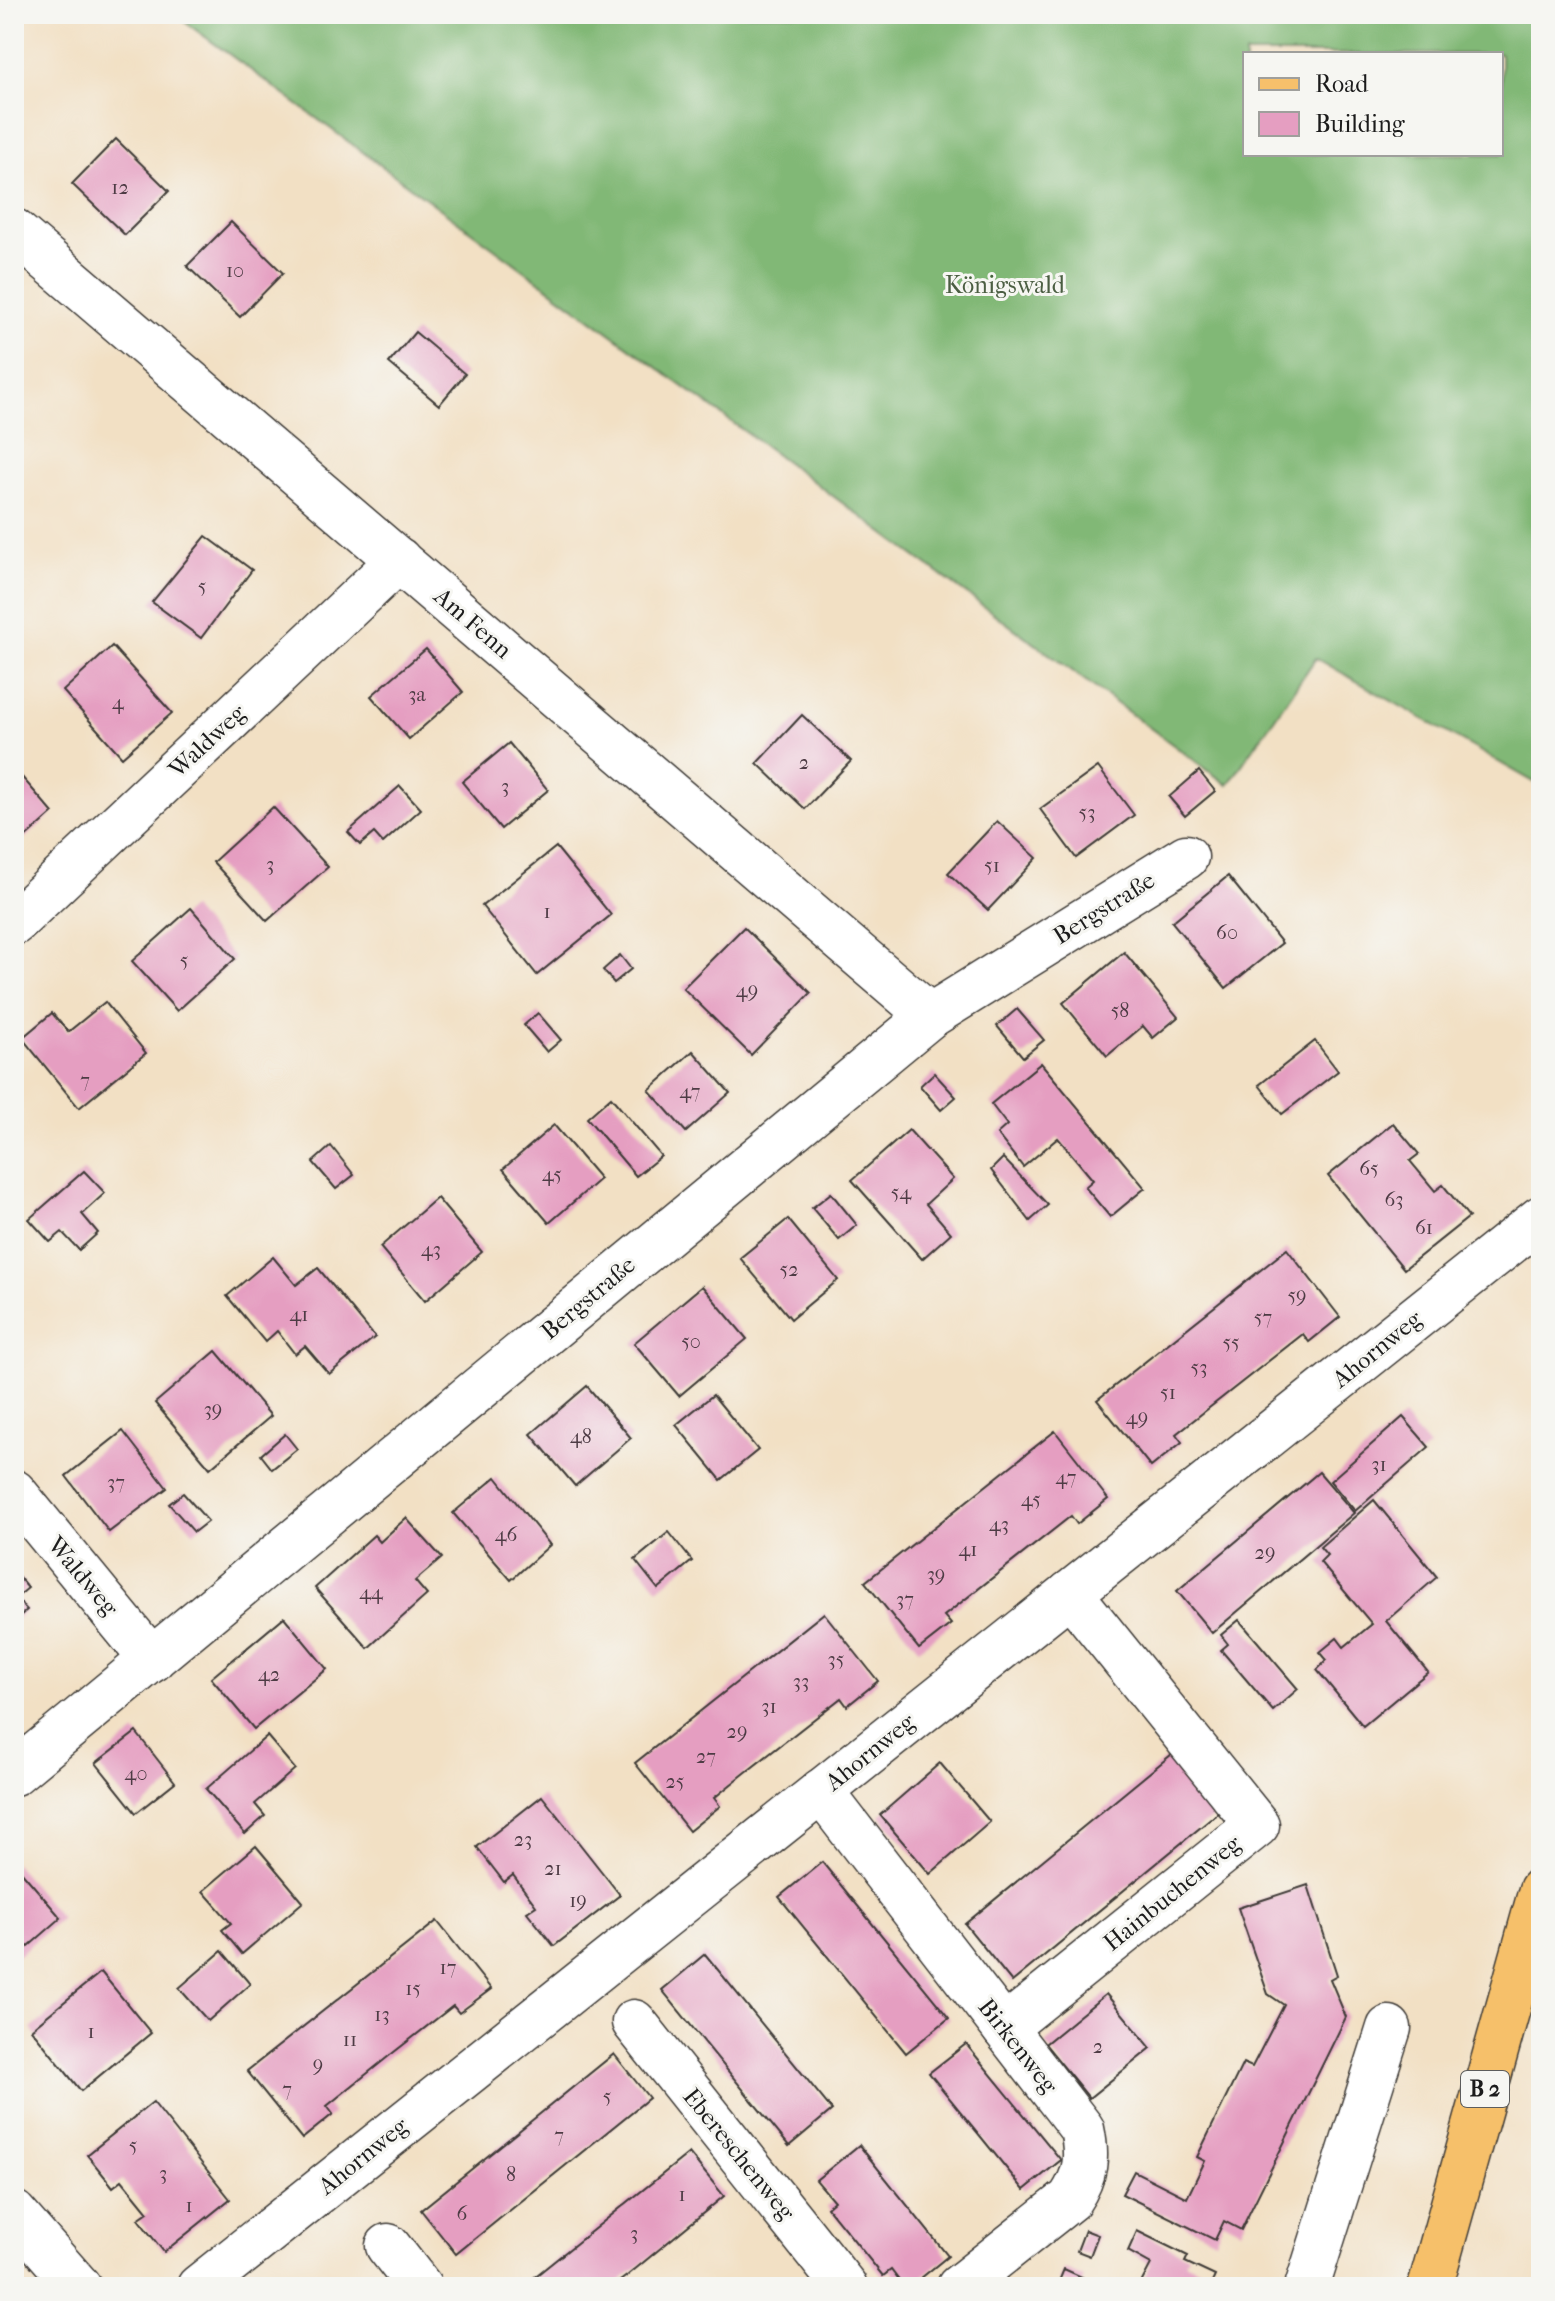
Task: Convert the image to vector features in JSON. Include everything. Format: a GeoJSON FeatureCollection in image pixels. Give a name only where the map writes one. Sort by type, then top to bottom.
{"type":"FeatureCollection","features":[{"type":"Feature","properties":{"kind":"main road","name":"B 2"},"geometry":{"type":"LineString","coordinates":[[1430,2287],[1541,1890]]}},
{"type":"Feature","properties":{"kind":"street","name":"Am Fenn"},"geometry":{"type":"LineString","coordinates":[[14,231],[930,1016]]}},
{"type":"Feature","properties":{"kind":"street","name":"Waldweg"},"geometry":{"type":"LineString","coordinates":[[14,923],[399,560]]}},
{"type":"Feature","properties":{"kind":"street","name":"Bergstraße"},"geometry":{"type":"LineString","coordinates":[[14,1773],[930,1016],[1186,857]]}},
{"type":"Feature","properties":{"kind":"street","name":"Ahornweg"},"geometry":{"type":"LineString","coordinates":[[199,2287],[1541,1218]]}},
{"type":"Feature","properties":{"kind":"street","name":"Waldweg"},"geometry":{"type":"LineString","coordinates":[[14,1492],[152,1660]]}},
{"type":"Feature","properties":{"kind":"street","name":"Hainbuchenweg"},"geometry":{"type":"LineString","coordinates":[[1004,2028],[1257,1825],[1070,1593]]}},
{"type":"Feature","properties":{"kind":"street","name":"Birkenweg"},"geometry":{"type":"LineString","coordinates":[[821,1791],[1082,2129],[1087,2155],[1082,2182],[1070,2199],[959,2287]]}},
{"type":"Feature","properties":{"kind":"street","name":"Ebereschenweg"},"geometry":{"type":"LineString","coordinates":[[634,2022],[845,2287]]}},
{"type":"Feature","properties":{"kind":"street"},"geometry":{"type":"LineString","coordinates":[[1307,2287],[1389,2028]]}},
{"type":"Feature","properties":{"kind":"street"},"geometry":{"type":"LineString","coordinates":[[14,2213],[79,2287]]}},
{"type":"Feature","properties":{"kind":"street"},"geometry":{"type":"LineString","coordinates":[[388,2246],[420,2287]]}},
{"type":"Feature","properties":{"kind":"green space","name":"Königswald"},"geometry":{"type":"Polygon","coordinates":[[[174,14],[1541,14],[1541,786],[1316,658],[1228,785],[174,14]]]}},
{"type":"Feature","properties":{"kind":"building"},"geometry":{"type":"Polygon","coordinates":[[[116,139],[169,191],[125,235],[72,184],[116,139]]]}},
{"type":"Feature","properties":{"kind":"building"},"geometry":{"type":"Polygon","coordinates":[[[231,222],[283,273],[240,317],[187,266],[231,222]]]}},
{"type":"Feature","properties":{"kind":"building"},"geometry":{"type":"Polygon","coordinates":[[[415,332],[465,374],[439,405],[389,363],[415,332]]]}},
{"type":"Feature","properties":{"kind":"building"},"geometry":{"type":"Polygon","coordinates":[[[206,536],[252,570],[201,638],[152,602],[206,536]]]}},
{"type":"Feature","properties":{"kind":"building"},"geometry":{"type":"Polygon","coordinates":[[[112,646],[172,713],[122,757],[63,691],[112,646]]]}},
{"type":"Feature","properties":{"kind":"building"},"geometry":{"type":"Polygon","coordinates":[[[426,649],[463,692],[409,739],[371,696],[426,649]]]}},
{"type":"Feature","properties":{"kind":"building"},"geometry":{"type":"Polygon","coordinates":[[[802,715],[851,761],[805,809],[757,763],[802,715]]]}},
{"type":"Feature","properties":{"kind":"building"},"geometry":{"type":"Polygon","coordinates":[[[509,743],[548,790],[501,829],[462,782],[509,743]]]}},
{"type":"Feature","properties":{"kind":"building"},"geometry":{"type":"Polygon","coordinates":[[[1098,767],[1134,815],[1076,858],[1040,809],[1098,767]]]}},
{"type":"Feature","properties":{"kind":"building"},"geometry":{"type":"Polygon","coordinates":[[[14,768],[53,813],[14,848],[14,768]]]}},
{"type":"Feature","properties":{"kind":"building"},"geometry":{"type":"Polygon","coordinates":[[[1199,771],[1215,791],[1185,816],[1169,797],[1199,771]]]}},
{"type":"Feature","properties":{"kind":"building"},"geometry":{"type":"Polygon","coordinates":[[[400,786],[421,809],[383,843],[374,833],[360,845],[348,832],[400,786]]]}},
{"type":"Feature","properties":{"kind":"building"},"geometry":{"type":"Polygon","coordinates":[[[273,807],[328,867],[267,921],[213,862],[273,807]]]}},
{"type":"Feature","properties":{"kind":"building"},"geometry":{"type":"Polygon","coordinates":[[[997,821],[1037,858],[988,910],[948,873],[997,821]]]}},
{"type":"Feature","properties":{"kind":"building"},"geometry":{"type":"Polygon","coordinates":[[[556,847],[611,915],[537,975],[482,906],[556,847]]]}},
{"type":"Feature","properties":{"kind":"building"},"geometry":{"type":"Polygon","coordinates":[[[1228,876],[1282,943],[1226,988],[1172,922],[1228,876]]]}},
{"type":"Feature","properties":{"kind":"building"},"geometry":{"type":"Polygon","coordinates":[[[191,908],[235,959],[177,1011],[132,961],[191,908]]]}},
{"type":"Feature","properties":{"kind":"building"},"geometry":{"type":"Polygon","coordinates":[[[744,927],[811,993],[751,1055],[683,988],[744,927]]]}},
{"type":"Feature","properties":{"kind":"building"},"geometry":{"type":"Polygon","coordinates":[[[1124,952],[1178,1017],[1153,1038],[1143,1026],[1107,1056],[1063,1003],[1124,952]]]}},
{"type":"Feature","properties":{"kind":"building"},"geometry":{"type":"Polygon","coordinates":[[[620,955],[631,969],[614,983],[603,970],[620,955]]]}},
{"type":"Feature","properties":{"kind":"building"},"geometry":{"type":"Polygon","coordinates":[[[105,1002],[146,1053],[79,1108],[22,1038],[52,1013],[68,1032],[105,1002]]]}},
{"type":"Feature","properties":{"kind":"building"},"geometry":{"type":"Polygon","coordinates":[[[1017,1009],[1044,1040],[1023,1057],[997,1026],[1017,1009]]]}},
{"type":"Feature","properties":{"kind":"building"},"geometry":{"type":"Polygon","coordinates":[[[538,1013],[561,1040],[547,1052],[524,1025],[538,1013]]]}},
{"type":"Feature","properties":{"kind":"building"},"geometry":{"type":"Polygon","coordinates":[[[1315,1041],[1338,1071],[1282,1114],[1259,1085],[1315,1041]]]}},
{"type":"Feature","properties":{"kind":"building"},"geometry":{"type":"Polygon","coordinates":[[[693,1051],[730,1093],[686,1132],[649,1090],[693,1051]]]}},
{"type":"Feature","properties":{"kind":"building"},"geometry":{"type":"Polygon","coordinates":[[[1041,1063],[1145,1188],[1110,1217],[1085,1187],[1093,1180],[1058,1138],[1023,1167],[997,1134],[1007,1125],[991,1104],[1041,1063]]]}},
{"type":"Feature","properties":{"kind":"building"},"geometry":{"type":"Polygon","coordinates":[[[934,1073],[956,1097],[941,1110],[920,1086],[934,1073]]]}},
{"type":"Feature","properties":{"kind":"building"},"geometry":{"type":"Polygon","coordinates":[[[611,1097],[661,1156],[636,1176],[587,1118],[611,1097]]]}},
{"type":"Feature","properties":{"kind":"building"},"geometry":{"type":"Polygon","coordinates":[[[1393,1123],[1419,1154],[1410,1161],[1435,1191],[1443,1185],[1469,1217],[1404,1269],[1328,1176],[1393,1123]]]}},
{"type":"Feature","properties":{"kind":"building"},"geometry":{"type":"Polygon","coordinates":[[[554,1125],[600,1179],[549,1223],[503,1169],[554,1125]]]}},
{"type":"Feature","properties":{"kind":"building"},"geometry":{"type":"Polygon","coordinates":[[[909,1130],[953,1179],[926,1204],[951,1233],[922,1259],[852,1180],[909,1130]]]}},
{"type":"Feature","properties":{"kind":"building"},"geometry":{"type":"Polygon","coordinates":[[[331,1146],[354,1175],[336,1189],[313,1162],[331,1146]]]}},
{"type":"Feature","properties":{"kind":"building"},"geometry":{"type":"Polygon","coordinates":[[[1003,1158],[1048,1205],[1030,1221],[991,1170],[1003,1158]]]}},
{"type":"Feature","properties":{"kind":"building"},"geometry":{"type":"Polygon","coordinates":[[[84,1171],[105,1193],[82,1214],[98,1233],[79,1250],[62,1232],[50,1242],[29,1219],[84,1171]]]}},
{"type":"Feature","properties":{"kind":"building"},"geometry":{"type":"Polygon","coordinates":[[[831,1193],[857,1225],[839,1240],[812,1208],[831,1193]]]}},
{"type":"Feature","properties":{"kind":"building"},"geometry":{"type":"Polygon","coordinates":[[[437,1198],[482,1252],[425,1301],[380,1247],[437,1198]]]}},
{"type":"Feature","properties":{"kind":"building"},"geometry":{"type":"Polygon","coordinates":[[[788,1219],[838,1280],[791,1319],[740,1258],[788,1219]]]}},
{"type":"Feature","properties":{"kind":"building"},"geometry":{"type":"Polygon","coordinates":[[[1287,1249],[1340,1317],[1309,1342],[1303,1334],[1176,1434],[1182,1442],[1151,1467],[1097,1400],[1287,1249]]]}},
{"type":"Feature","properties":{"kind":"building"},"geometry":{"type":"Polygon","coordinates":[[[273,1257],[296,1285],[318,1268],[375,1337],[329,1374],[305,1346],[295,1354],[277,1331],[265,1342],[227,1296],[273,1257]]]}},
{"type":"Feature","properties":{"kind":"building"},"geometry":{"type":"Polygon","coordinates":[[[702,1286],[747,1339],[679,1396],[634,1343],[702,1286]]]}},
{"type":"Feature","properties":{"kind":"building"},"geometry":{"type":"Polygon","coordinates":[[[216,1351],[271,1416],[210,1468],[155,1403],[216,1351]]]}},
{"type":"Feature","properties":{"kind":"building"},"geometry":{"type":"Polygon","coordinates":[[[587,1386],[631,1438],[575,1486],[531,1434],[587,1386]]]}},
{"type":"Feature","properties":{"kind":"building"},"geometry":{"type":"Polygon","coordinates":[[[713,1395],[758,1450],[721,1480],[676,1425],[713,1395]]]}},
{"type":"Feature","properties":{"kind":"building"},"geometry":{"type":"Polygon","coordinates":[[[1403,1417],[1429,1447],[1355,1511],[1330,1481],[1403,1417]]]}},
{"type":"Feature","properties":{"kind":"building"},"geometry":{"type":"Polygon","coordinates":[[[123,1431],[167,1488],[109,1532],[66,1476],[123,1431]]]}},
{"type":"Feature","properties":{"kind":"building"},"geometry":{"type":"Polygon","coordinates":[[[1055,1431],[1108,1499],[1077,1524],[1071,1516],[944,1616],[951,1624],[919,1649],[865,1582],[1055,1431]]]}},
{"type":"Feature","properties":{"kind":"building"},"geometry":{"type":"Polygon","coordinates":[[[285,1434],[297,1449],[272,1469],[261,1455],[285,1434]]]}},
{"type":"Feature","properties":{"kind":"building"},"geometry":{"type":"Polygon","coordinates":[[[1319,1472],[1354,1513],[1212,1633],[1177,1591],[1319,1472]]]}},
{"type":"Feature","properties":{"kind":"building"},"geometry":{"type":"Polygon","coordinates":[[[496,1477],[550,1545],[511,1580],[453,1513],[496,1477]]]}},
{"type":"Feature","properties":{"kind":"building"},"geometry":{"type":"Polygon","coordinates":[[[183,1493],[208,1521],[194,1532],[169,1504],[183,1493]]]}},
{"type":"Feature","properties":{"kind":"building"},"geometry":{"type":"Polygon","coordinates":[[[1374,1500],[1437,1577],[1386,1621],[1428,1672],[1363,1726],[1317,1670],[1327,1660],[1320,1652],[1337,1638],[1344,1647],[1372,1624],[1320,1562],[1327,1555],[1320,1547],[1374,1500]]]}},
{"type":"Feature","properties":{"kind":"building"},"geometry":{"type":"Polygon","coordinates":[[[406,1518],[442,1558],[415,1581],[427,1595],[368,1648],[315,1588],[374,1535],[380,1542],[406,1518]]]}},
{"type":"Feature","properties":{"kind":"building"},"geometry":{"type":"Polygon","coordinates":[[[669,1532],[692,1561],[658,1589],[635,1560],[669,1532]]]}},
{"type":"Feature","properties":{"kind":"building"},"geometry":{"type":"Polygon","coordinates":[[[17,1575],[28,1588],[16,1598],[27,1610],[14,1621],[14,1578],[17,1575]]]}},
{"type":"Feature","properties":{"kind":"building"},"geometry":{"type":"Polygon","coordinates":[[[824,1613],[878,1681],[847,1706],[841,1698],[745,1773],[714,1798],[720,1806],[689,1831],[635,1763],[824,1613]]]}},
{"type":"Feature","properties":{"kind":"building"},"geometry":{"type":"Polygon","coordinates":[[[284,1617],[327,1669],[254,1729],[211,1678],[284,1617]]]}},
{"type":"Feature","properties":{"kind":"building"},"geometry":{"type":"Polygon","coordinates":[[[1239,1620],[1298,1689],[1273,1711],[1221,1650],[1228,1644],[1221,1635],[1239,1620]]]}},
{"type":"Feature","properties":{"kind":"building"},"geometry":{"type":"Polygon","coordinates":[[[136,1732],[175,1782],[136,1813],[96,1763],[136,1732]]]}},
{"type":"Feature","properties":{"kind":"building"},"geometry":{"type":"Polygon","coordinates":[[[267,1736],[295,1769],[255,1804],[265,1816],[245,1834],[206,1789],[267,1736]]]}},
{"type":"Feature","properties":{"kind":"building"},"geometry":{"type":"Polygon","coordinates":[[[1177,1750],[1224,1808],[1012,1982],[965,1924],[1177,1750]]]}},
{"type":"Feature","properties":{"kind":"building"},"geometry":{"type":"Polygon","coordinates":[[[940,1763],[990,1822],[930,1874],[880,1815],[940,1763]]]}},
{"type":"Feature","properties":{"kind":"building"},"geometry":{"type":"Polygon","coordinates":[[[542,1796],[620,1895],[554,1946],[527,1912],[536,1906],[513,1875],[504,1882],[477,1847],[542,1796]]]}},
{"type":"Feature","properties":{"kind":"building"},"geometry":{"type":"Polygon","coordinates":[[[256,1846],[303,1902],[242,1954],[222,1930],[231,1923],[203,1891],[256,1846]]]}},
{"type":"Feature","properties":{"kind":"building"},"geometry":{"type":"Polygon","coordinates":[[[822,1862],[949,2018],[906,2053],[779,1897],[822,1862]]]}},
{"type":"Feature","properties":{"kind":"building"},"geometry":{"type":"Polygon","coordinates":[[[14,1863],[61,1918],[14,1959],[14,1863]]]}},
{"type":"Feature","properties":{"kind":"building"},"geometry":{"type":"Polygon","coordinates":[[[1308,1885],[1337,1975],[1330,1979],[1346,2017],[1241,2230],[1224,2221],[1215,2240],[1122,2194],[1134,2171],[1187,2198],[1205,2161],[1197,2157],[1243,2063],[1252,2067],[1284,2005],[1268,1994],[1238,1908],[1308,1885]]]}},
{"type":"Feature","properties":{"kind":"building"},"geometry":{"type":"Polygon","coordinates":[[[437,1921],[491,1989],[459,2013],[453,2006],[389,2056],[327,2106],[333,2114],[302,2139],[247,2071],[437,1921]]]}},
{"type":"Feature","properties":{"kind":"building"},"geometry":{"type":"Polygon","coordinates":[[[222,1951],[250,1984],[208,2021],[179,1988],[222,1951]]]}},
{"type":"Feature","properties":{"kind":"building"},"geometry":{"type":"Polygon","coordinates":[[[705,1954],[832,2110],[789,2146],[662,1990],[705,1954]]]}},
{"type":"Feature","properties":{"kind":"building"},"geometry":{"type":"Polygon","coordinates":[[[101,1972],[151,2033],[81,2091],[31,2029],[101,1972]]]}},
{"type":"Feature","properties":{"kind":"building"},"geometry":{"type":"Polygon","coordinates":[[[1106,1994],[1151,2048],[1089,2098],[1045,2044],[1106,1994]]]}},
{"type":"Feature","properties":{"kind":"building"},"geometry":{"type":"Polygon","coordinates":[[[966,2044],[1061,2160],[1024,2190],[929,2073],[966,2044]]]}},
{"type":"Feature","properties":{"kind":"building"},"geometry":{"type":"Polygon","coordinates":[[[614,2054],[649,2098],[456,2254],[421,2210],[614,2054]]]}},
{"type":"Feature","properties":{"kind":"building"},"geometry":{"type":"Polygon","coordinates":[[[153,2102],[230,2199],[164,2252],[138,2219],[148,2212],[122,2180],[113,2187],[87,2155],[153,2102]]]}},
{"type":"Feature","properties":{"kind":"building"},"geometry":{"type":"Polygon","coordinates":[[[859,2145],[948,2256],[910,2287],[904,2287],[891,2270],[883,2276],[827,2207],[834,2201],[816,2180],[859,2145]]]}},
{"type":"Feature","properties":{"kind":"building"},"geometry":{"type":"Polygon","coordinates":[[[689,2153],[724,2196],[628,2275],[612,2287],[522,2287],[689,2153]]]}},
{"type":"Feature","properties":{"kind":"building"},"geometry":{"type":"Polygon","coordinates":[[[1085,2230],[1098,2235],[1090,2256],[1077,2251],[1085,2230]]]}},
{"type":"Feature","properties":{"kind":"building"},"geometry":{"type":"Polygon","coordinates":[[[1137,2231],[1188,2256],[1185,2262],[1215,2276],[1210,2287],[1139,2287],[1151,2264],[1128,2251],[1137,2231]]]}},
{"type":"Feature","properties":{"kind":"building"},"geometry":{"type":"Polygon","coordinates":[[[1064,2269],[1084,2278],[1080,2287],[1059,2281],[1064,2269]]]}}]}
